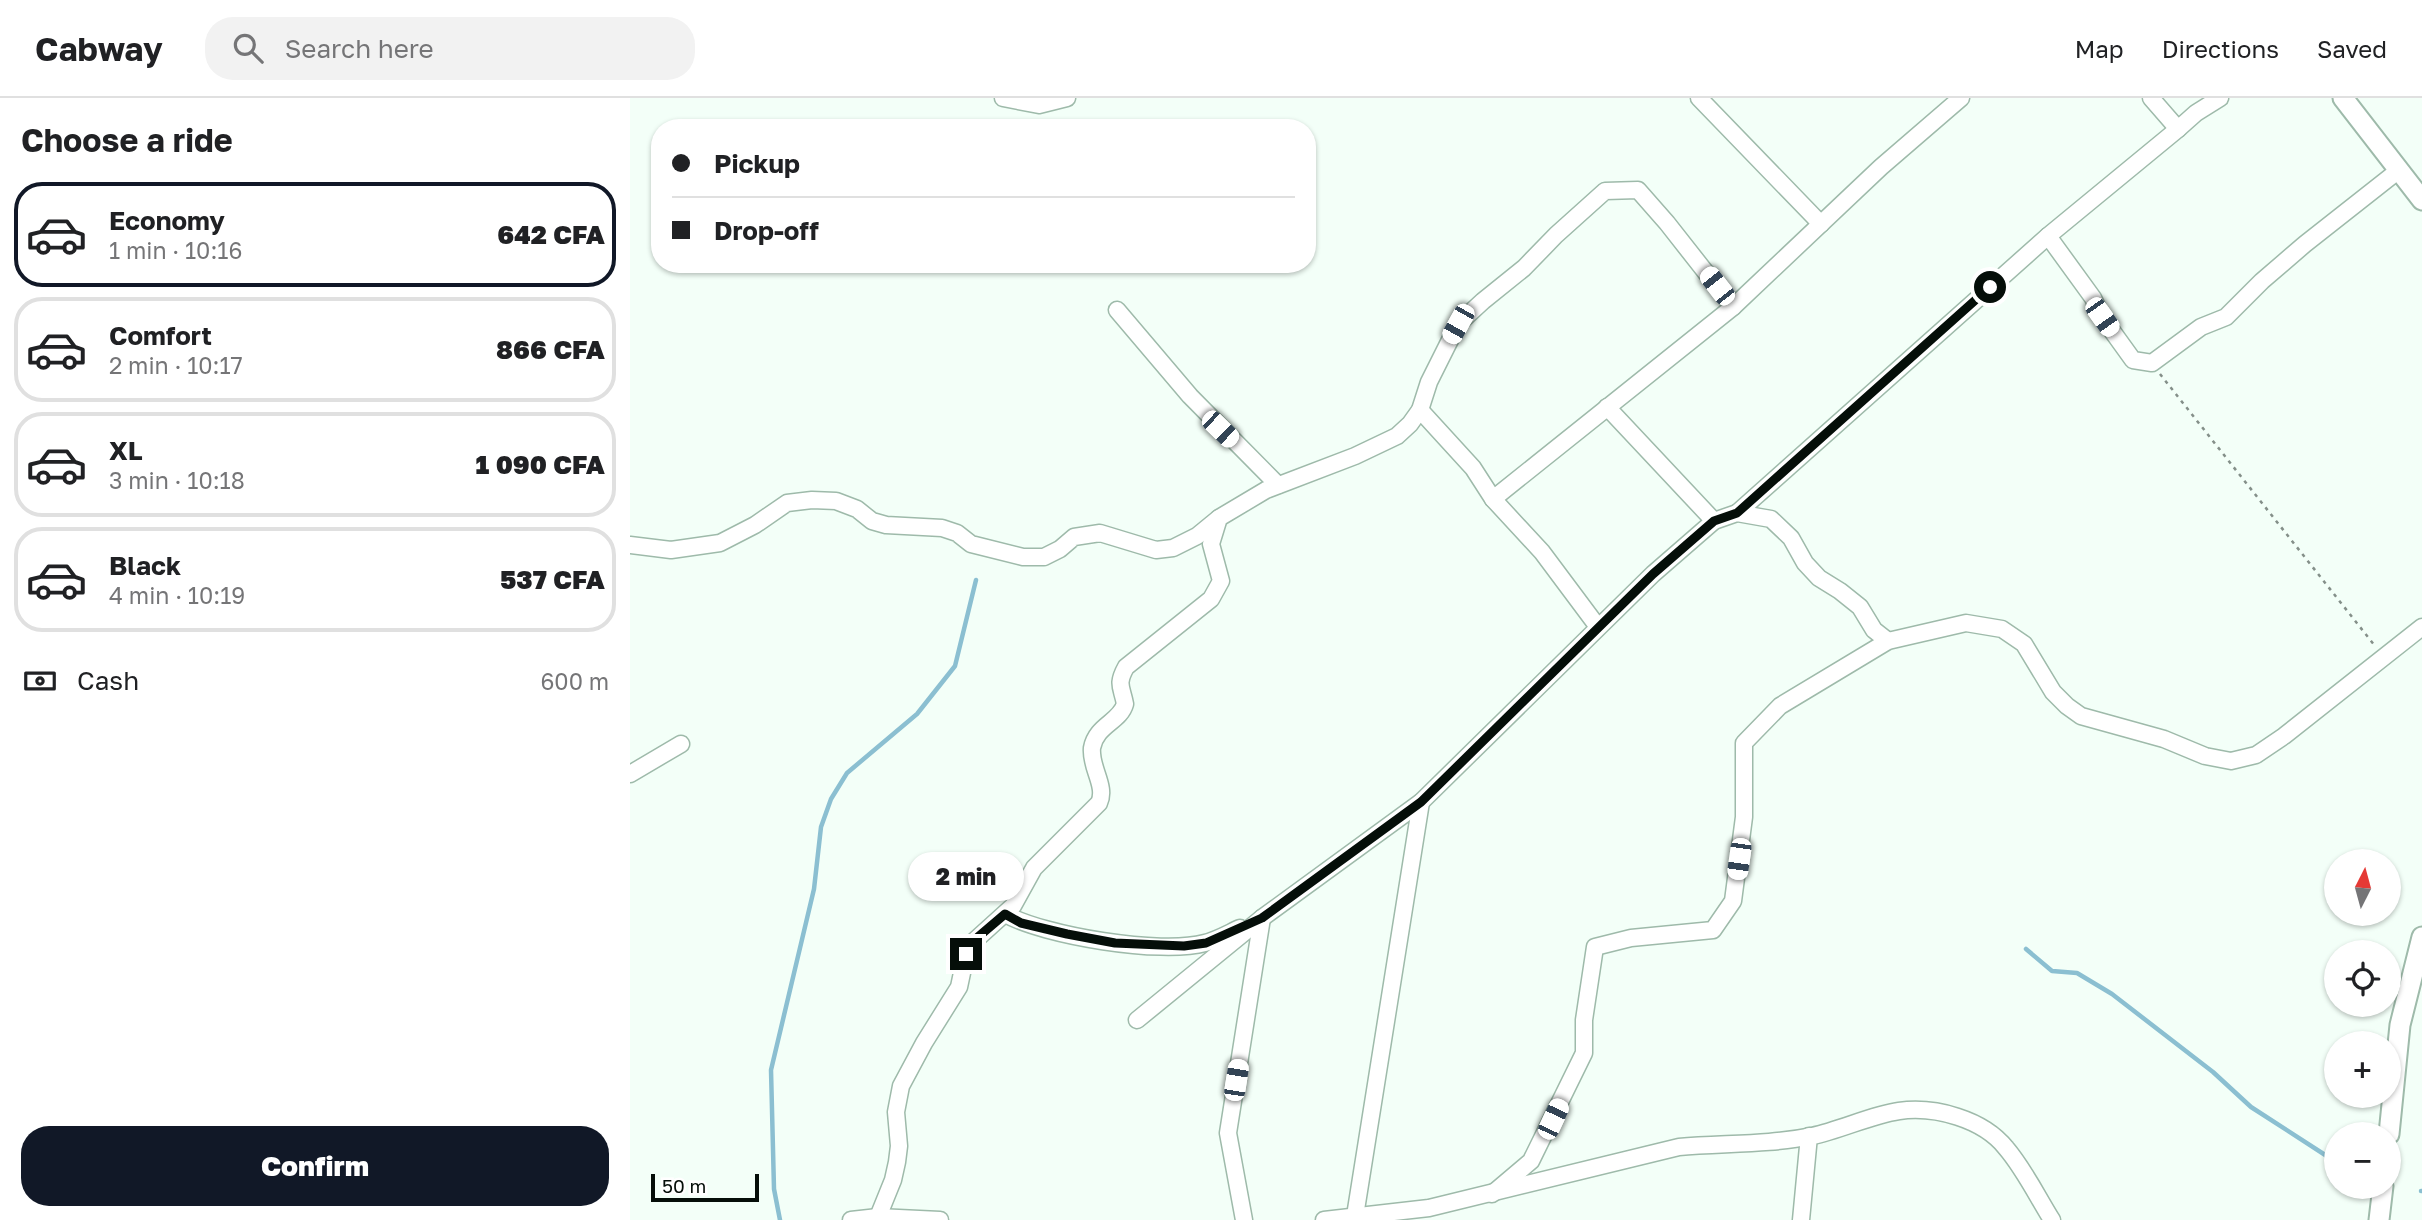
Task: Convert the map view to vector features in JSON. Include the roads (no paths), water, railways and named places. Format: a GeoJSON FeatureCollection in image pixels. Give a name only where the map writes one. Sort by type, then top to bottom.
{"type":"FeatureCollection","features":[{"type":"Feature","properties":{"kind":"street"},"geometry":{"type":"LineString","coordinates":[[1003,98],[1039,105],[1067,98]]}},
{"type":"Feature","properties":{"kind":"street"},"geometry":{"type":"LineString","coordinates":[[1699,98],[1821,224]]}},
{"type":"Feature","properties":{"kind":"street"},"geometry":{"type":"LineString","coordinates":[[1493,499],[1733,307],[1881,167],[1961,98]]}},
{"type":"Feature","properties":{"kind":"street"},"geometry":{"type":"LineString","coordinates":[[2151,98],[2178,129]]}},
{"type":"Feature","properties":{"kind":"street"},"geometry":{"type":"LineString","coordinates":[[1138,1020],[1262,918],[1421,802],[1653,574],[1714,521],[1737,513],[2048,236],[2196,113],[2220,98]]}},
{"type":"Feature","properties":{"kind":"street"},"geometry":{"type":"LineString","coordinates":[[2343,98],[2422,200]]}},
{"type":"Feature","properties":{"kind":"street"},"geometry":{"type":"LineString","coordinates":[[2048,236],[2133,360],[2152,363],[2201,327],[2226,317],[2305,244],[2399,170]]}},
{"type":"Feature","properties":{"kind":"street"},"geometry":{"type":"LineString","coordinates":[[630,545],[671,550],[720,543],[755,525],[787,503],[812,500],[835,501],[857,509],[872,521],[886,525],[942,528],[957,533],[971,544],[1023,557],[1044,557],[1060,549],[1074,537],[1093,533],[1112,535],[1137,546],[1156,550],[1173,548],[1197,536],[1245,500],[1355,456],[1397,436],[1420,410],[1429,382],[1458,324],[1524,268],[1605,191],[1638,190],[1733,307]]}},
{"type":"Feature","properties":{"kind":"street"},"geometry":{"type":"LineString","coordinates":[[1117,310],[1189,396],[1278,485]]}},
{"type":"Feature","properties":{"kind":"street"},"geometry":{"type":"LineString","coordinates":[[1607,407],[1714,521]]}},
{"type":"Feature","properties":{"kind":"street"},"geometry":{"type":"LineString","coordinates":[[1420,410],[1473,468],[1493,499],[1542,552],[1598,627]]}},
{"type":"Feature","properties":{"kind":"street"},"geometry":{"type":"LineString","coordinates":[[1737,513],[1771,519],[1791,538],[1805,563],[1819,578],[1840,590],[1860,607],[1874,630],[1888,641]]}},
{"type":"Feature","properties":{"kind":"street"},"geometry":{"type":"LineString","coordinates":[[878,1217],[897,1162],[899,1146],[896,1112],[901,1086],[959,987],[966,954],[971,944],[1013,906],[1034,868],[1099,803],[1102,787],[1096,775],[1092,748],[1102,728],[1124,710],[1125,704],[1120,691],[1121,677],[1126,667],[1211,599],[1221,581],[1211,544],[1219,517]]}},
{"type":"Feature","properties":{"kind":"street"},"geometry":{"type":"LineString","coordinates":[[1492,1194],[1531,1161],[1584,1054],[1584,1020],[1595,947],[1631,938],[1713,930],[1733,901],[1744,817],[1744,743],[1780,706],[1888,641],[1966,623],[2002,629],[2024,644],[2053,692],[2081,716],[2154,736],[2205,756],[2231,761],[2256,755],[2284,737],[2422,627]]}},
{"type":"Feature","properties":{"kind":"street"},"geometry":{"type":"LineString","coordinates":[[630,774],[681,744]]}},
{"type":"Feature","properties":{"kind":"street"},"geometry":{"type":"LineString","coordinates":[[1355,1216],[1421,802]]}},
{"type":"Feature","properties":{"kind":"street"},"geometry":{"type":"LineString","coordinates":[[1005,914],[1021,923],[1115,943],[1184,946],[1206,943],[1262,918]]}},
{"type":"Feature","properties":{"kind":"street"},"geometry":{"type":"LineString","coordinates":[[1244,1220],[1228,1133],[1262,918]]}},
{"type":"Feature","properties":{"kind":"street"},"geometry":{"type":"LineString","coordinates":[[2390,1122],[2400,1025],[2422,937]]}},
{"type":"Feature","properties":{"kind":"street"},"geometry":{"type":"LineString","coordinates":[[1324,1220],[1355,1216],[1380,1217],[1429,1208],[1679,1147],[1717,1143],[1779,1143],[1899,1111],[1941,1111],[1974,1122],[2005,1146],[2052,1220]]}},
{"type":"Feature","properties":{"kind":"street"},"geometry":{"type":"LineString","coordinates":[[1801,1220],[1809,1136]]}},
{"type":"Feature","properties":{"kind":"street"},"geometry":{"type":"LineString","coordinates":[[2379,1220],[2381,1199]]}},
{"type":"Feature","properties":{"kind":"street"},"geometry":{"type":"LineString","coordinates":[[851,1220],[878,1217],[940,1220]]}},
{"type":"Feature","properties":{"kind":"waterway"},"geometry":{"type":"LineString","coordinates":[[780,1220],[774,1189],[771,1070],[814,889],[821,827],[831,799],[847,773],[917,714],[955,666],[976,580]]}},
{"type":"Feature","properties":{"kind":"waterway"},"geometry":{"type":"LineString","coordinates":[[2026,949],[2052,971],[2077,973],[2112,994],[2213,1072],[2251,1107],[2324,1154]]}}]}
